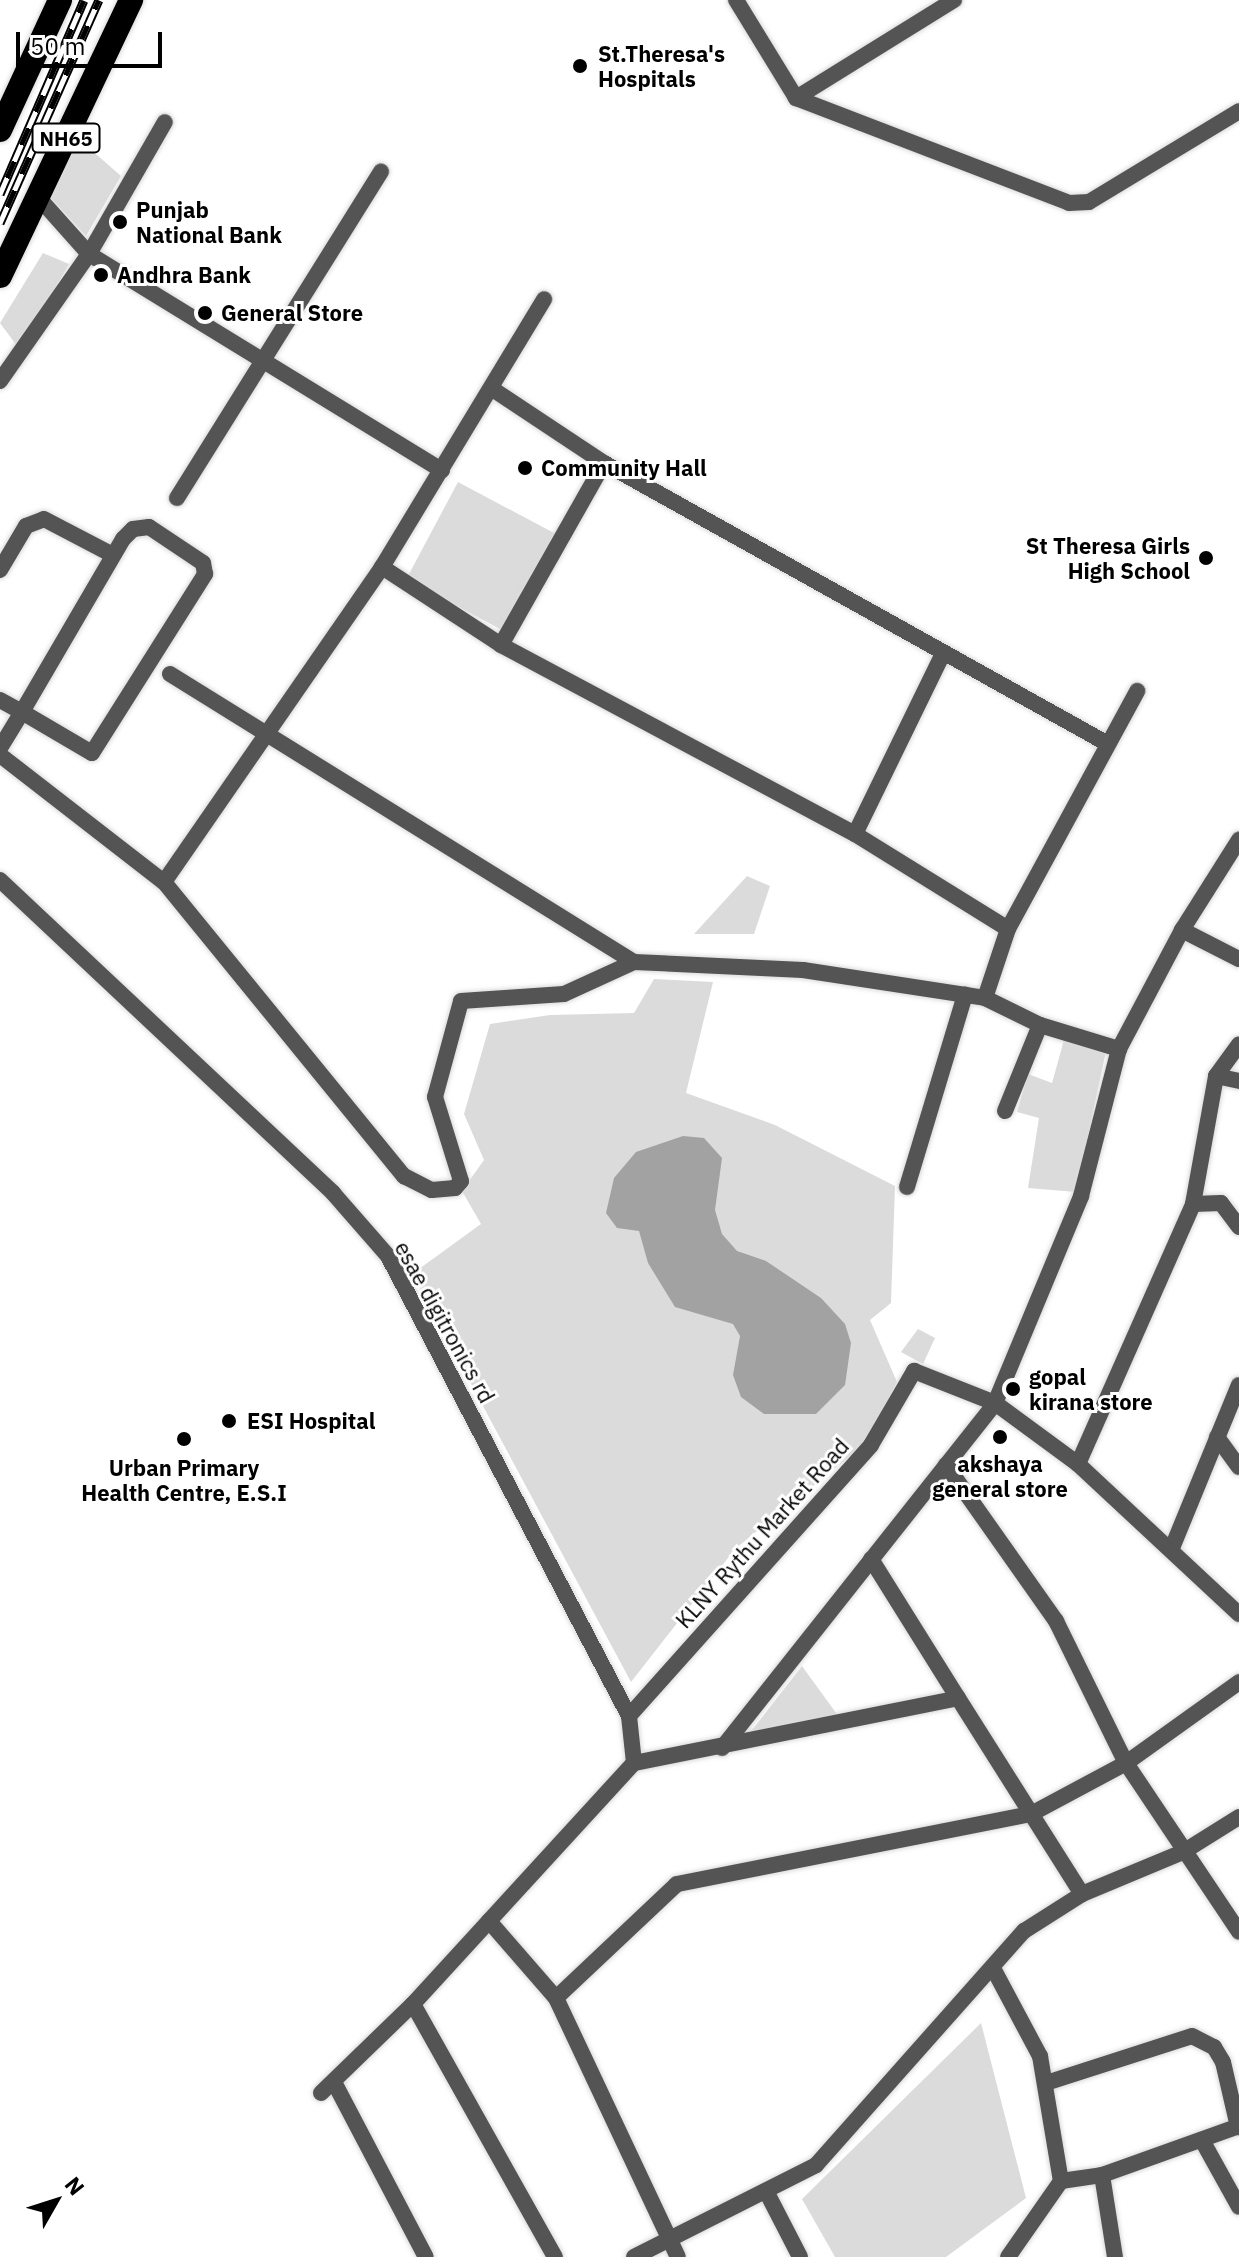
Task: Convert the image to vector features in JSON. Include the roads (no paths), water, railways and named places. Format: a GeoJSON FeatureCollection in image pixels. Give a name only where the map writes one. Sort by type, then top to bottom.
{"type":"FeatureCollection","features":[{"type":"Feature","properties":{"kind":"highway","name":"NH65"},"geometry":{"type":"LineString","coordinates":[[0,130],[60,0]]}},
{"type":"Feature","properties":{"kind":"highway","name":"NH65"},"geometry":{"type":"LineString","coordinates":[[0,276],[131,0]]}},
{"type":"Feature","properties":{"kind":"street"},"geometry":{"type":"LineString","coordinates":[[736,0],[796,98],[1079,205],[1239,111]]}},
{"type":"Feature","properties":{"kind":"street"},"geometry":{"type":"LineString","coordinates":[[796,98],[954,0]]}},
{"type":"Feature","properties":{"kind":"street"},"geometry":{"type":"LineString","coordinates":[[0,381],[89,254],[165,122]]}},
{"type":"Feature","properties":{"kind":"street"},"geometry":{"type":"LineString","coordinates":[[177,498],[381,171]]}},
{"type":"Feature","properties":{"kind":"street"},"geometry":{"type":"LineString","coordinates":[[38,197],[89,254],[262,363],[442,470]]}},
{"type":"Feature","properties":{"kind":"street"},"geometry":{"type":"LineString","coordinates":[[164,882],[382,567],[544,299]]}},
{"type":"Feature","properties":{"kind":"street"},"geometry":{"type":"LineString","coordinates":[[491,388],[604,463],[942,656],[1108,744]]}},
{"type":"Feature","properties":{"kind":"street"},"geometry":{"type":"LineString","coordinates":[[501,645],[604,463]]}},
{"type":"Feature","properties":{"kind":"street"},"geometry":{"type":"LineString","coordinates":[[0,570],[26,526],[44,519],[113,555]]}},
{"type":"Feature","properties":{"kind":"street"},"geometry":{"type":"LineString","coordinates":[[0,700],[22,712],[92,753],[205,574],[196,556],[149,527],[133,529],[113,555],[22,712],[0,748]]}},
{"type":"Feature","properties":{"kind":"street"},"geometry":{"type":"LineString","coordinates":[[382,567],[501,645],[855,834],[1008,929]]}},
{"type":"Feature","properties":{"kind":"street"},"geometry":{"type":"LineString","coordinates":[[855,834],[942,656]]}},
{"type":"Feature","properties":{"kind":"street"},"geometry":{"type":"LineString","coordinates":[[170,674],[269,732],[634,962]]}},
{"type":"Feature","properties":{"kind":"street"},"geometry":{"type":"LineString","coordinates":[[985,998],[1008,929],[1137,691]]}},
{"type":"Feature","properties":{"kind":"street"},"geometry":{"type":"LineString","coordinates":[[0,755],[164,882],[404,1176],[432,1190],[455,1188],[461,1181],[435,1097],[461,1001],[564,994],[634,962],[803,970],[985,998],[1040,1025],[1119,1049]]}},
{"type":"Feature","properties":{"kind":"street"},"geometry":{"type":"LineString","coordinates":[[722,1748],[995,1403],[1081,1196],[1119,1049],[1182,930],[1239,840]]}},
{"type":"Feature","properties":{"kind":"street","name":"esae digitronics rd"},"geometry":{"type":"LineString","coordinates":[[0,880],[333,1193],[388,1256],[629,1716],[634,1763]]}},
{"type":"Feature","properties":{"kind":"street"},"geometry":{"type":"LineString","coordinates":[[1182,930],[1239,959]]}},
{"type":"Feature","properties":{"kind":"street"},"geometry":{"type":"LineString","coordinates":[[907,1187],[965,995]]}},
{"type":"Feature","properties":{"kind":"street"},"geometry":{"type":"LineString","coordinates":[[1005,1111],[1040,1025]]}},
{"type":"Feature","properties":{"kind":"street"},"geometry":{"type":"LineString","coordinates":[[1078,1464],[1193,1204],[1216,1076],[1239,1044]]}},
{"type":"Feature","properties":{"kind":"street"},"geometry":{"type":"LineString","coordinates":[[1216,1076],[1239,1081]]}},
{"type":"Feature","properties":{"kind":"street"},"geometry":{"type":"LineString","coordinates":[[1193,1204],[1221,1203],[1239,1227]]}},
{"type":"Feature","properties":{"kind":"street","name":"KLNY Rythu Market Road"},"geometry":{"type":"LineString","coordinates":[[629,1716],[871,1445],[914,1371],[995,1403]]}},
{"type":"Feature","properties":{"kind":"street"},"geometry":{"type":"LineString","coordinates":[[1172,1548],[1239,1385]]}},
{"type":"Feature","properties":{"kind":"street"},"geometry":{"type":"LineString","coordinates":[[995,1403],[1078,1464],[1172,1548],[1239,1614]]}},
{"type":"Feature","properties":{"kind":"street"},"geometry":{"type":"LineString","coordinates":[[1217,1437],[1239,1467]]}},
{"type":"Feature","properties":{"kind":"street"},"geometry":{"type":"LineString","coordinates":[[946,1465],[1056,1621],[1126,1763],[1239,1932]]}},
{"type":"Feature","properties":{"kind":"street"},"geometry":{"type":"LineString","coordinates":[[871,1559],[1082,1894]]}},
{"type":"Feature","properties":{"kind":"street"},"geometry":{"type":"LineString","coordinates":[[556,1998],[677,1884],[1031,1814],[1126,1763],[1239,1682]]}},
{"type":"Feature","properties":{"kind":"street"},"geometry":{"type":"LineString","coordinates":[[426,2257],[328,2088],[413,2004],[634,1763],[722,1748],[958,1698]]}},
{"type":"Feature","properties":{"kind":"street"},"geometry":{"type":"LineString","coordinates":[[634,2257],[816,2165],[994,1970],[1024,1931],[1082,1894],[1183,1852],[1239,1817]]}},
{"type":"Feature","properties":{"kind":"street"},"geometry":{"type":"LineString","coordinates":[[489,1921],[556,1998],[678,2257]]}},
{"type":"Feature","properties":{"kind":"street"},"geometry":{"type":"LineString","coordinates":[[994,1970],[1040,2056],[1061,2181],[1008,2257]]}},
{"type":"Feature","properties":{"kind":"street"},"geometry":{"type":"LineString","coordinates":[[413,2004],[555,2257]]}},
{"type":"Feature","properties":{"kind":"street"},"geometry":{"type":"LineString","coordinates":[[1046,2083],[1192,2036],[1214,2047],[1223,2062],[1238,2127],[1203,2142],[1102,2175],[1061,2181]]}},
{"type":"Feature","properties":{"kind":"street"},"geometry":{"type":"LineString","coordinates":[[1203,2142],[1239,2207]]}},
{"type":"Feature","properties":{"kind":"street"},"geometry":{"type":"LineString","coordinates":[[1102,2175],[1115,2257]]}},
{"type":"Feature","properties":{"kind":"street"},"geometry":{"type":"LineString","coordinates":[[766,2191],[800,2257]]}},
{"type":"Feature","properties":{"kind":"railway"},"geometry":{"type":"LineString","coordinates":[[0,194],[84,0]]}},
{"type":"Feature","properties":{"kind":"railway"},"geometry":{"type":"LineString","coordinates":[[0,223],[99,0]]}},
{"type":"Feature","properties":{"kind":"place","name":"St.Theresa's Hospitals"},"geometry":{"type":"Point","coordinates":[580,66]}},
{"type":"Feature","properties":{"kind":"place","name":"Punjab National Bank"},"geometry":{"type":"Point","coordinates":[120,222]}},
{"type":"Feature","properties":{"kind":"place","name":"Andhra Bank"},"geometry":{"type":"Point","coordinates":[101,275]}},
{"type":"Feature","properties":{"kind":"place","name":"General Store"},"geometry":{"type":"Point","coordinates":[205,313]}},
{"type":"Feature","properties":{"kind":"place","name":"Community Hall"},"geometry":{"type":"Point","coordinates":[525,468]}},
{"type":"Feature","properties":{"kind":"place","name":"St Theresa Girls High School"},"geometry":{"type":"Point","coordinates":[1206,558]}},
{"type":"Feature","properties":{"kind":"place","name":"gopal kirana store"},"geometry":{"type":"Point","coordinates":[1013,1389]}},
{"type":"Feature","properties":{"kind":"place","name":"ESI Hospital"},"geometry":{"type":"Point","coordinates":[229,1421]}},
{"type":"Feature","properties":{"kind":"place","name":"akshaya general store"},"geometry":{"type":"Point","coordinates":[1000,1437]}},
{"type":"Feature","properties":{"kind":"place","name":"Urban Primary Health Centre, E.S.I"},"geometry":{"type":"Point","coordinates":[184,1439]}}]}
